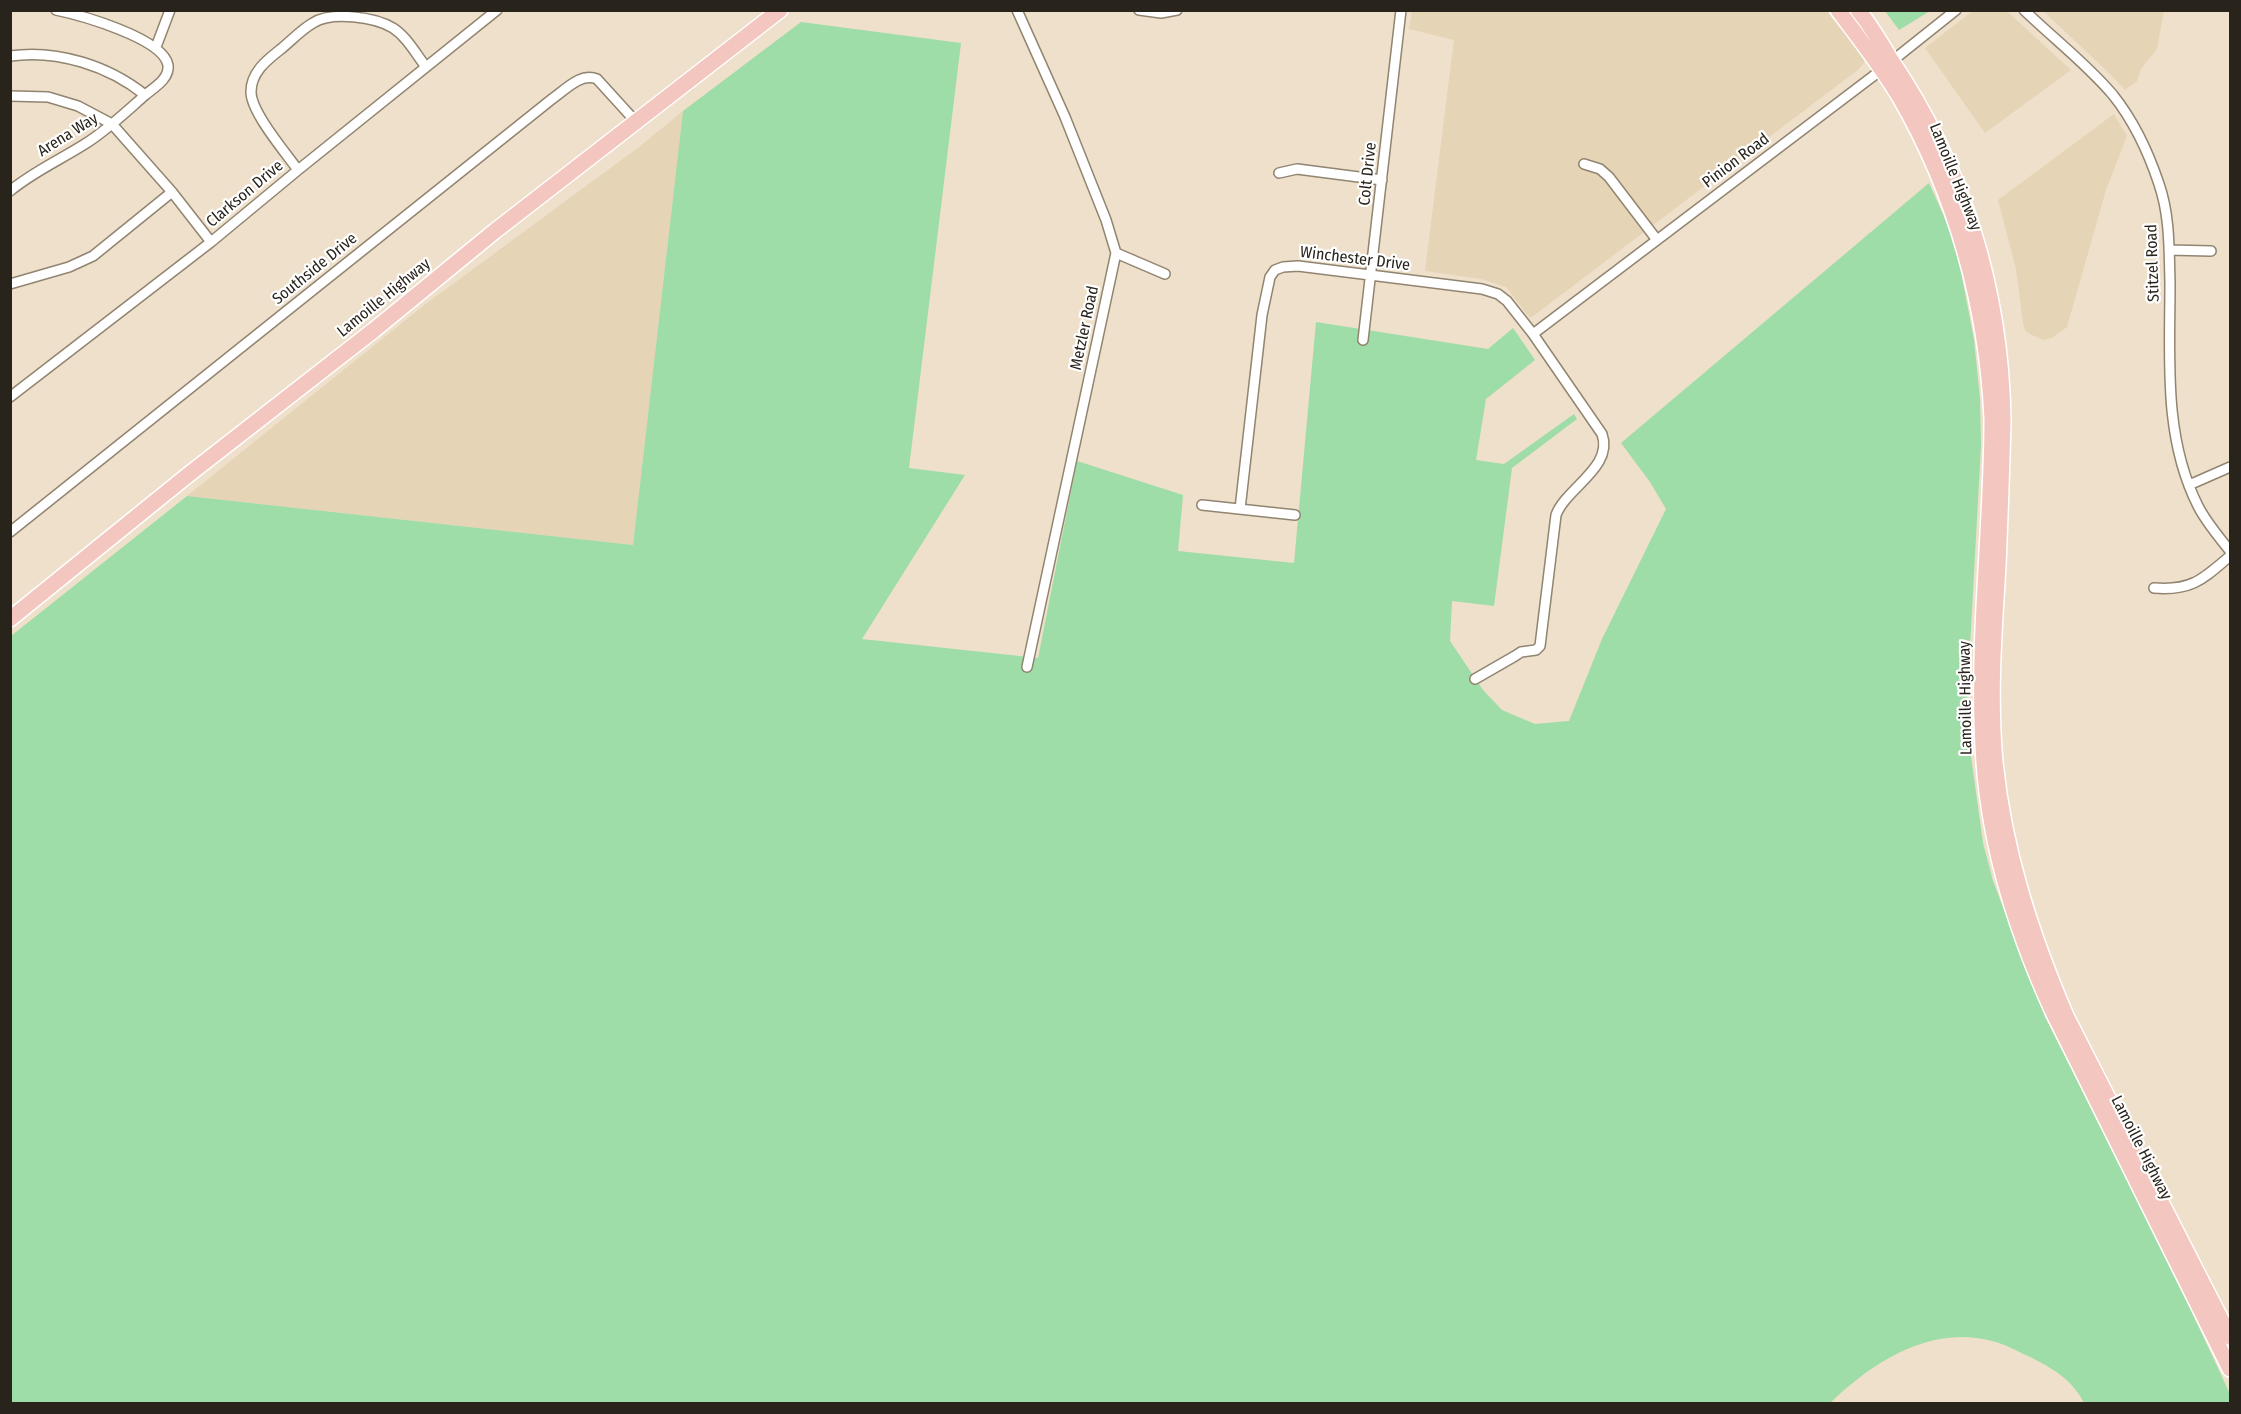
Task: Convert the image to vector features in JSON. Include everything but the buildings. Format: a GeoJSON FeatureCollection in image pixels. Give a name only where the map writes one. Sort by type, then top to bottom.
{"type":"FeatureCollection","features":[{"type":"Feature","properties":{"kind":"main road","name":"Lamoille Highway"},"geometry":{"type":"LineString","coordinates":[[12,616],[188,475],[375,330],[495,231],[780,10]]}},
{"type":"Feature","properties":{"kind":"main road","name":"Lamoille Highway"},"geometry":{"type":"LineString","coordinates":[[1838,10],[1887,65],[1933,128],[1959,186],[1972,224],[1995,324],[2003,419],[1992,703],[1998,786],[2019,887],[2046,969],[2066,1016],[2230,1337]]}},
{"type":"Feature","properties":{"kind":"main road","name":"Lamoille Highway"},"geometry":{"type":"LineString","coordinates":[[1858,10],[1887,65],[1948,200],[1975,288],[1986,344],[1990,378],[1992,442],[1982,668],[1983,746],[1993,827],[2009,894],[2032,963],[2049,1004],[2230,1369]]}},
{"type":"Feature","properties":{"kind":"street"},"geometry":{"type":"LineString","coordinates":[[56,10],[110,26],[156,47],[170,10]]}},
{"type":"Feature","properties":{"kind":"street","name":"Clarkson Drive"},"geometry":{"type":"LineString","coordinates":[[14,395],[211,242],[497,10]]}},
{"type":"Feature","properties":{"kind":"street","name":"Metzler Road"},"geometry":{"type":"LineString","coordinates":[[1017,10],[1065,117],[1106,220],[1116,253],[1027,667]]}},
{"type":"Feature","properties":{"kind":"street"},"geometry":{"type":"LineString","coordinates":[[1139,10],[1161,13],[1177,10]]}},
{"type":"Feature","properties":{"kind":"street","name":"Colt Drive"},"geometry":{"type":"LineString","coordinates":[[1363,340],[1401,10]]}},
{"type":"Feature","properties":{"kind":"street","name":"Pinion Road"},"geometry":{"type":"LineString","coordinates":[[1533,334],[1956,10]]}},
{"type":"Feature","properties":{"kind":"street","name":"Stitzel Road"},"geometry":{"type":"LineString","coordinates":[[2024,10],[2092,72],[2114,96],[2130,120],[2160,185],[2169,229],[2171,412],[2179,452],[2199,509],[2230,550]]}},
{"type":"Feature","properties":{"kind":"street"},"geometry":{"type":"LineString","coordinates":[[298,170],[253,105],[251,91],[254,78],[260,68],[313,23],[325,18],[343,16],[384,24],[403,36],[426,67]]}},
{"type":"Feature","properties":{"kind":"street","name":"Arena Way"},"geometry":{"type":"LineString","coordinates":[[10,191],[33,174],[87,143],[162,81],[168,63],[156,47]]}},
{"type":"Feature","properties":{"kind":"street"},"geometry":{"type":"LineString","coordinates":[[10,57],[40,55],[74,60],[130,82],[145,95]]}},
{"type":"Feature","properties":{"kind":"street","name":"Southside Drive"},"geometry":{"type":"LineString","coordinates":[[10,532],[552,99],[583,77],[591,76],[597,80],[637,123]]}},
{"type":"Feature","properties":{"kind":"street"},"geometry":{"type":"LineString","coordinates":[[10,96],[48,97],[78,106],[112,124],[172,192],[211,242]]}},
{"type":"Feature","properties":{"kind":"street"},"geometry":{"type":"LineString","coordinates":[[1584,164],[1600,169],[1610,177],[1657,240]]}},
{"type":"Feature","properties":{"kind":"street"},"geometry":{"type":"LineString","coordinates":[[1279,173],[1297,169],[1382,180]]}},
{"type":"Feature","properties":{"kind":"street"},"geometry":{"type":"LineString","coordinates":[[10,284],[69,267],[93,256],[172,192]]}},
{"type":"Feature","properties":{"kind":"street"},"geometry":{"type":"LineString","coordinates":[[2169,250],[2211,251]]}},
{"type":"Feature","properties":{"kind":"street"},"geometry":{"type":"LineString","coordinates":[[1116,253],[1165,274]]}},
{"type":"Feature","properties":{"kind":"street","name":"Winchester Drive"},"geometry":{"type":"LineString","coordinates":[[1240,508],[1262,315],[1270,277],[1275,270],[1298,266],[1482,288],[1508,301],[1533,334],[1604,440],[1599,462],[1566,497],[1556,517],[1540,646],[1536,650],[1521,652],[1475,679]]}},
{"type":"Feature","properties":{"kind":"street"},"geometry":{"type":"LineString","coordinates":[[10,384],[14,395]]}},
{"type":"Feature","properties":{"kind":"street"},"geometry":{"type":"LineString","coordinates":[[2189,485],[2230,467]]}},
{"type":"Feature","properties":{"kind":"street"},"geometry":{"type":"LineString","coordinates":[[1202,505],[1295,515]]}},
{"type":"Feature","properties":{"kind":"street"},"geometry":{"type":"LineString","coordinates":[[2154,588],[2172,589],[2188,586],[2206,576],[2230,556]]}},
{"type":"Feature","properties":{"kind":"shaded area"},"geometry":{"type":"Polygon","coordinates":[[[1412,10],[1826,11],[1864,55],[1864,63],[1532,317],[1529,317],[1506,287],[1481,279],[1425,271],[1454,40],[1409,29],[1412,10]]]}},
{"type":"Feature","properties":{"kind":"shaded area"},"geometry":{"type":"Polygon","coordinates":[[[1974,10],[2007,11],[2071,70],[1985,133],[1925,48],[1974,10]]]}},
{"type":"Feature","properties":{"kind":"shaded area"},"geometry":{"type":"Polygon","coordinates":[[[2043,11],[2164,11],[2157,49],[2141,69],[2137,81],[2125,90],[2043,11]]]}},
{"type":"Feature","properties":{"kind":"shaded area"},"geometry":{"type":"Polygon","coordinates":[[[683,111],[633,545],[187,496],[423,306],[639,147],[683,111]]]}},
{"type":"Feature","properties":{"kind":"shaded area"},"geometry":{"type":"Polygon","coordinates":[[[2114,114],[2127,136],[2106,190],[2067,327],[2052,338],[2043,340],[2026,332],[2023,323],[2016,269],[1998,200],[2114,114]]]}},
{"type":"Feature","properties":{"kind":"green space"},"geometry":{"type":"Polygon","coordinates":[[[1885,11],[1930,11],[1899,30],[1885,11]]]}},
{"type":"Feature","properties":{"kind":"green space"},"geometry":{"type":"Polygon","coordinates":[[[801,22],[961,43],[909,468],[965,475],[862,639],[1038,658],[1077,461],[1183,495],[1178,551],[1294,563],[1316,322],[1488,349],[1513,328],[1535,360],[1486,399],[1476,460],[1504,464],[1574,414],[1577,419],[1512,468],[1494,606],[1452,601],[1450,641],[1483,690],[1502,710],[1535,724],[1569,721],[1602,639],[1666,509],[1650,482],[1621,443],[1929,183],[1950,230],[1961,272],[1974,340],[1980,399],[1981,445],[1966,720],[1983,843],[1993,881],[2046,1019],[2147,1216],[2230,1394],[2230,1403],[2084,1403],[2068,1381],[2046,1366],[2002,1344],[1969,1337],[1946,1338],[1903,1351],[1863,1374],[1829,1404],[11,1404],[11,636],[187,496],[633,545],[683,111],[801,22]]]}}]}
